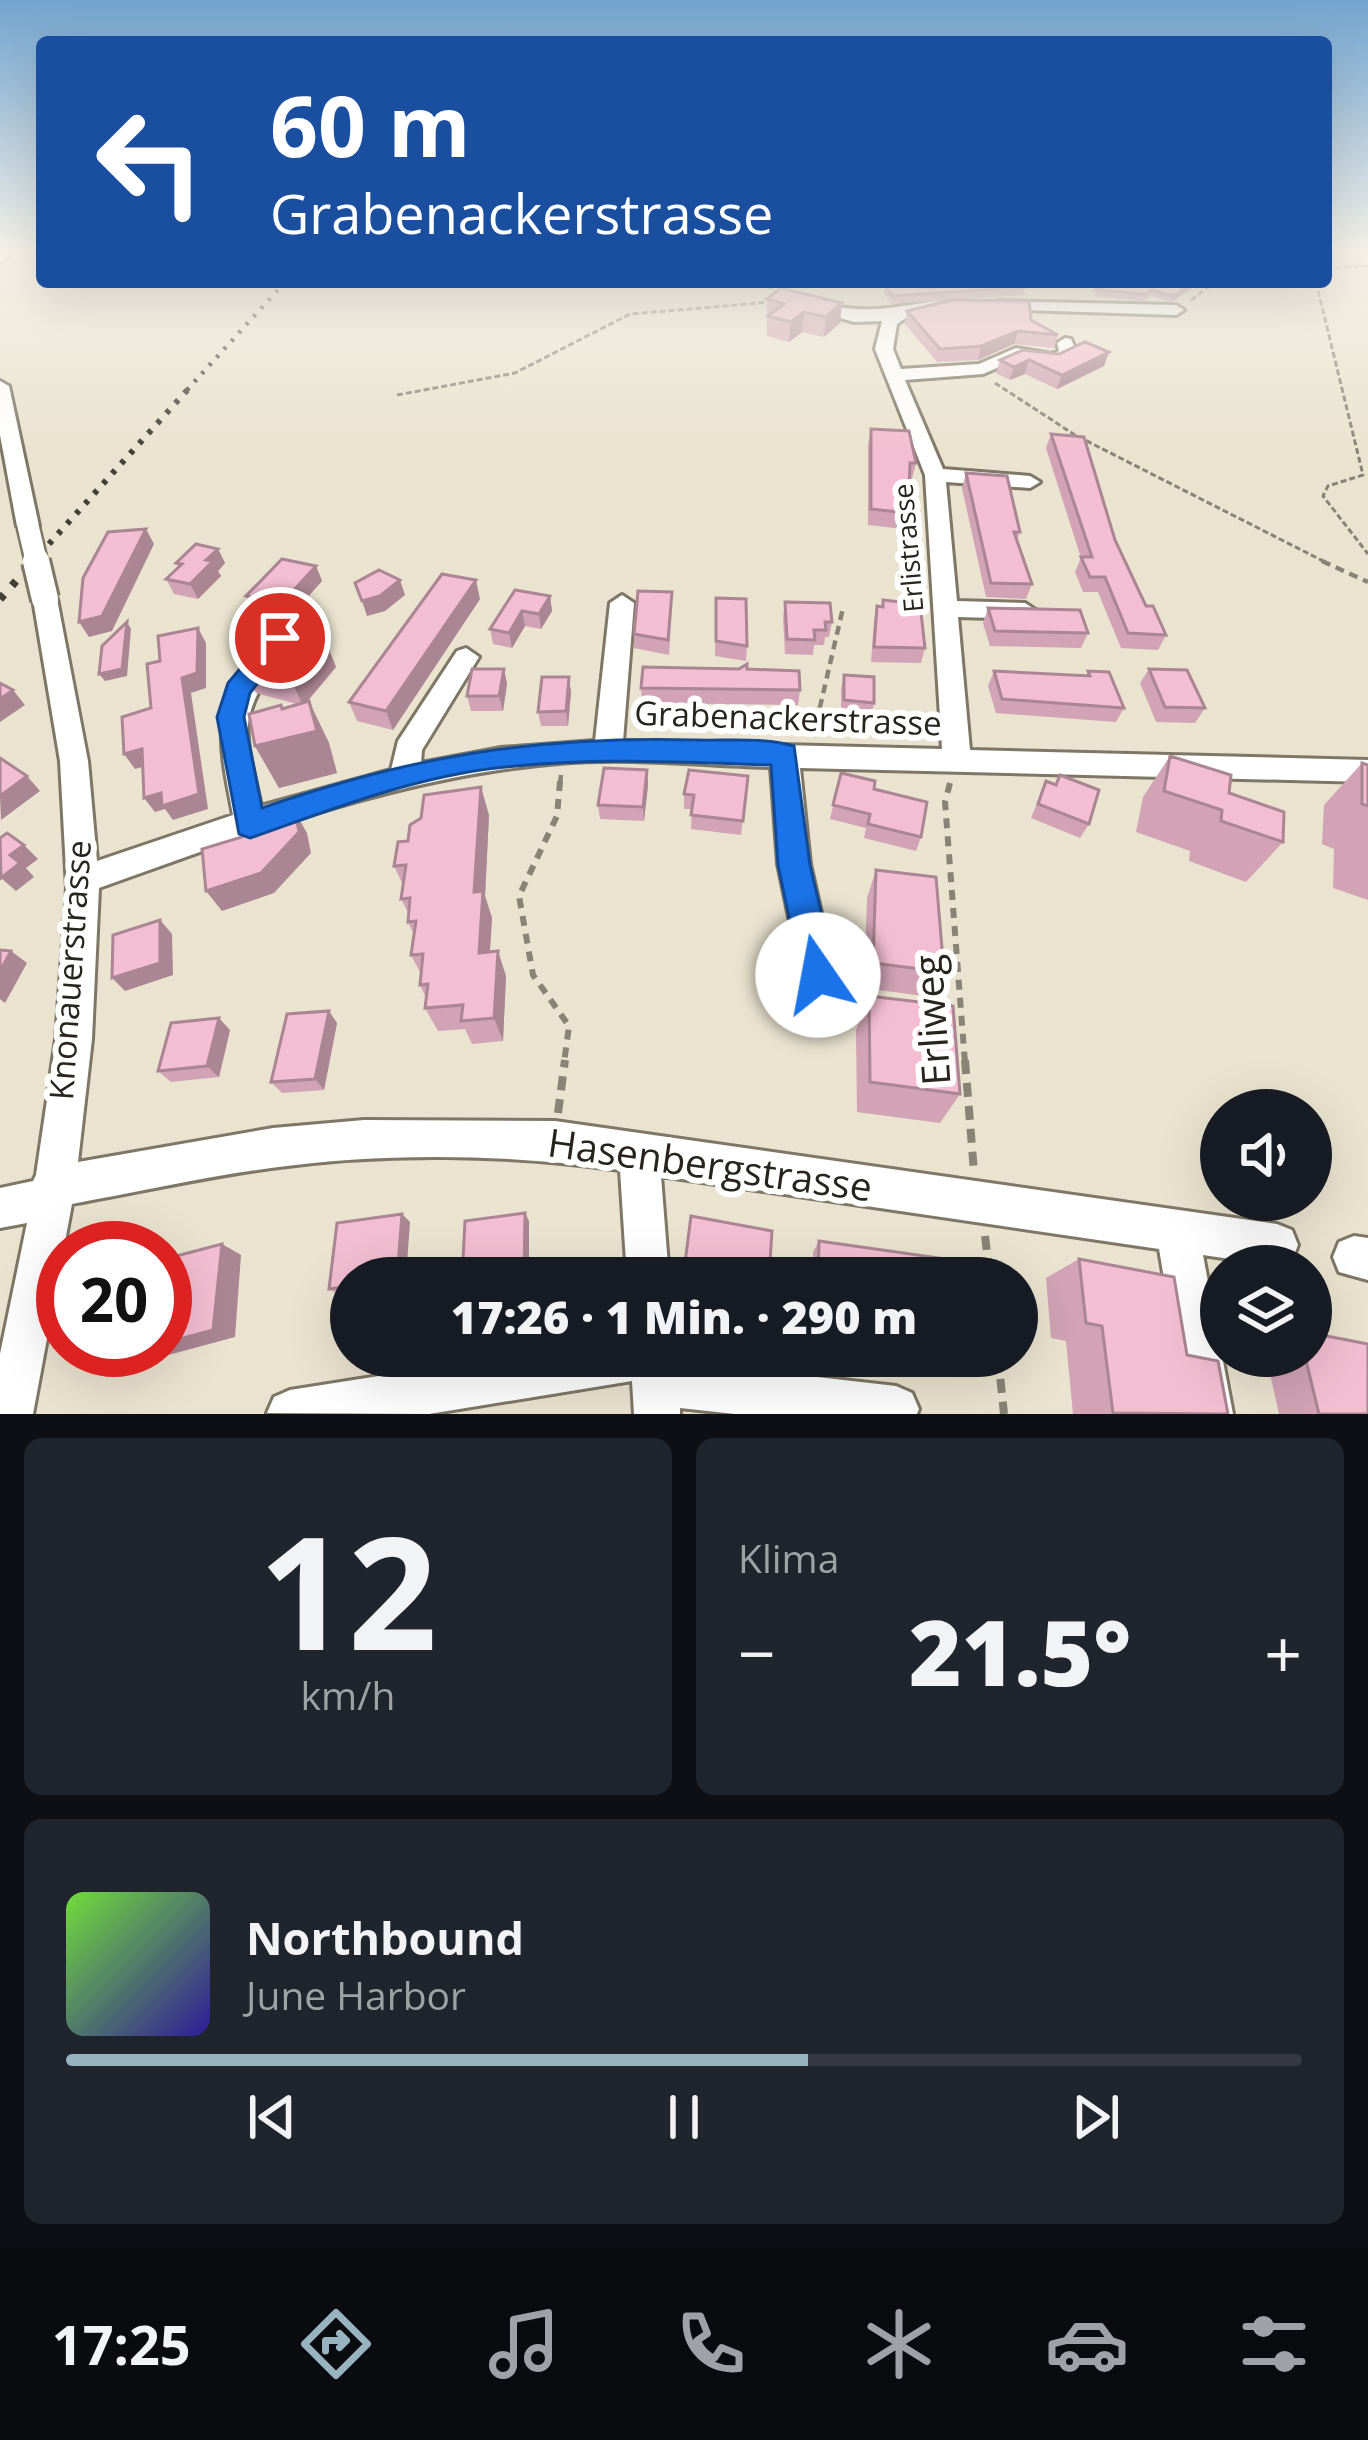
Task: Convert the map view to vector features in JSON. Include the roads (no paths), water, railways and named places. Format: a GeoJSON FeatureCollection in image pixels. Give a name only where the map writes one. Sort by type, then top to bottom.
{"type":"FeatureCollection","features":[{"type":"Feature","properties":{"kind":"street","name":"Erlistrasse"},"geometry":{"type":"LineString","coordinates":[[895,318],[884,328],[884,349],[935,476],[957,759]]}},
{"type":"Feature","properties":{"kind":"street"},"geometry":{"type":"LineString","coordinates":[[897,375],[983,369],[1016,353],[1053,359],[1068,352],[1065,343]]}},
{"type":"Feature","properties":{"kind":"street","name":"Knonauerstrasse"},"geometry":{"type":"LineString","coordinates":[[0,386],[71,735],[81,880],[75,1012],[50,1192],[10,1414]]}},
{"type":"Feature","properties":{"kind":"street"},"geometry":{"type":"LineString","coordinates":[[935,476],[1030,482]]}},
{"type":"Feature","properties":{"kind":"street"},"geometry":{"type":"LineString","coordinates":[[608,749],[624,668],[622,603]]}},
{"type":"Feature","properties":{"kind":"street"},"geometry":{"type":"LineString","coordinates":[[945,609],[1058,612]]}},
{"type":"Feature","properties":{"kind":"street"},"geometry":{"type":"LineString","coordinates":[[250,825],[231,717],[238,690],[280,638]]}},
{"type":"Feature","properties":{"kind":"street"},"geometry":{"type":"LineString","coordinates":[[404,775],[408,748],[466,657]]}},
{"type":"Feature","properties":{"kind":"street","name":"Grabenackerstrasse"},"geometry":{"type":"LineString","coordinates":[[81,880],[404,775],[563,751],[1368,771]]}},
{"type":"Feature","properties":{"kind":"street"},"geometry":{"type":"LineString","coordinates":[[798,754],[794,865],[818,975]]}},
{"type":"Feature","properties":{"kind":"street","name":"Hasenbergstrasse"},"geometry":{"type":"LineString","coordinates":[[0,1208],[50,1192],[319,1144],[555,1141],[1277,1245]]}},
{"type":"Feature","properties":{"kind":"street"},"geometry":{"type":"LineString","coordinates":[[639,1154],[646,1257]]}},
{"type":"Feature","properties":{"kind":"street"},"geometry":{"type":"LineString","coordinates":[[1177,1230],[1210,1414]]}},
{"type":"Feature","properties":{"kind":"street"},"geometry":{"type":"LineString","coordinates":[[290,1413],[654,1377],[896,1409]]}},
{"type":"Feature","properties":{"kind":"railway"},"geometry":{"type":"LineString","coordinates":[[187,390],[252,318]]}},
{"type":"Feature","properties":{"kind":"railway"},"geometry":{"type":"LineString","coordinates":[[31,564],[190,387]]}},
{"type":"Feature","properties":{"kind":"railway"},"geometry":{"type":"LineString","coordinates":[[0,599],[34,561]]}}]}
